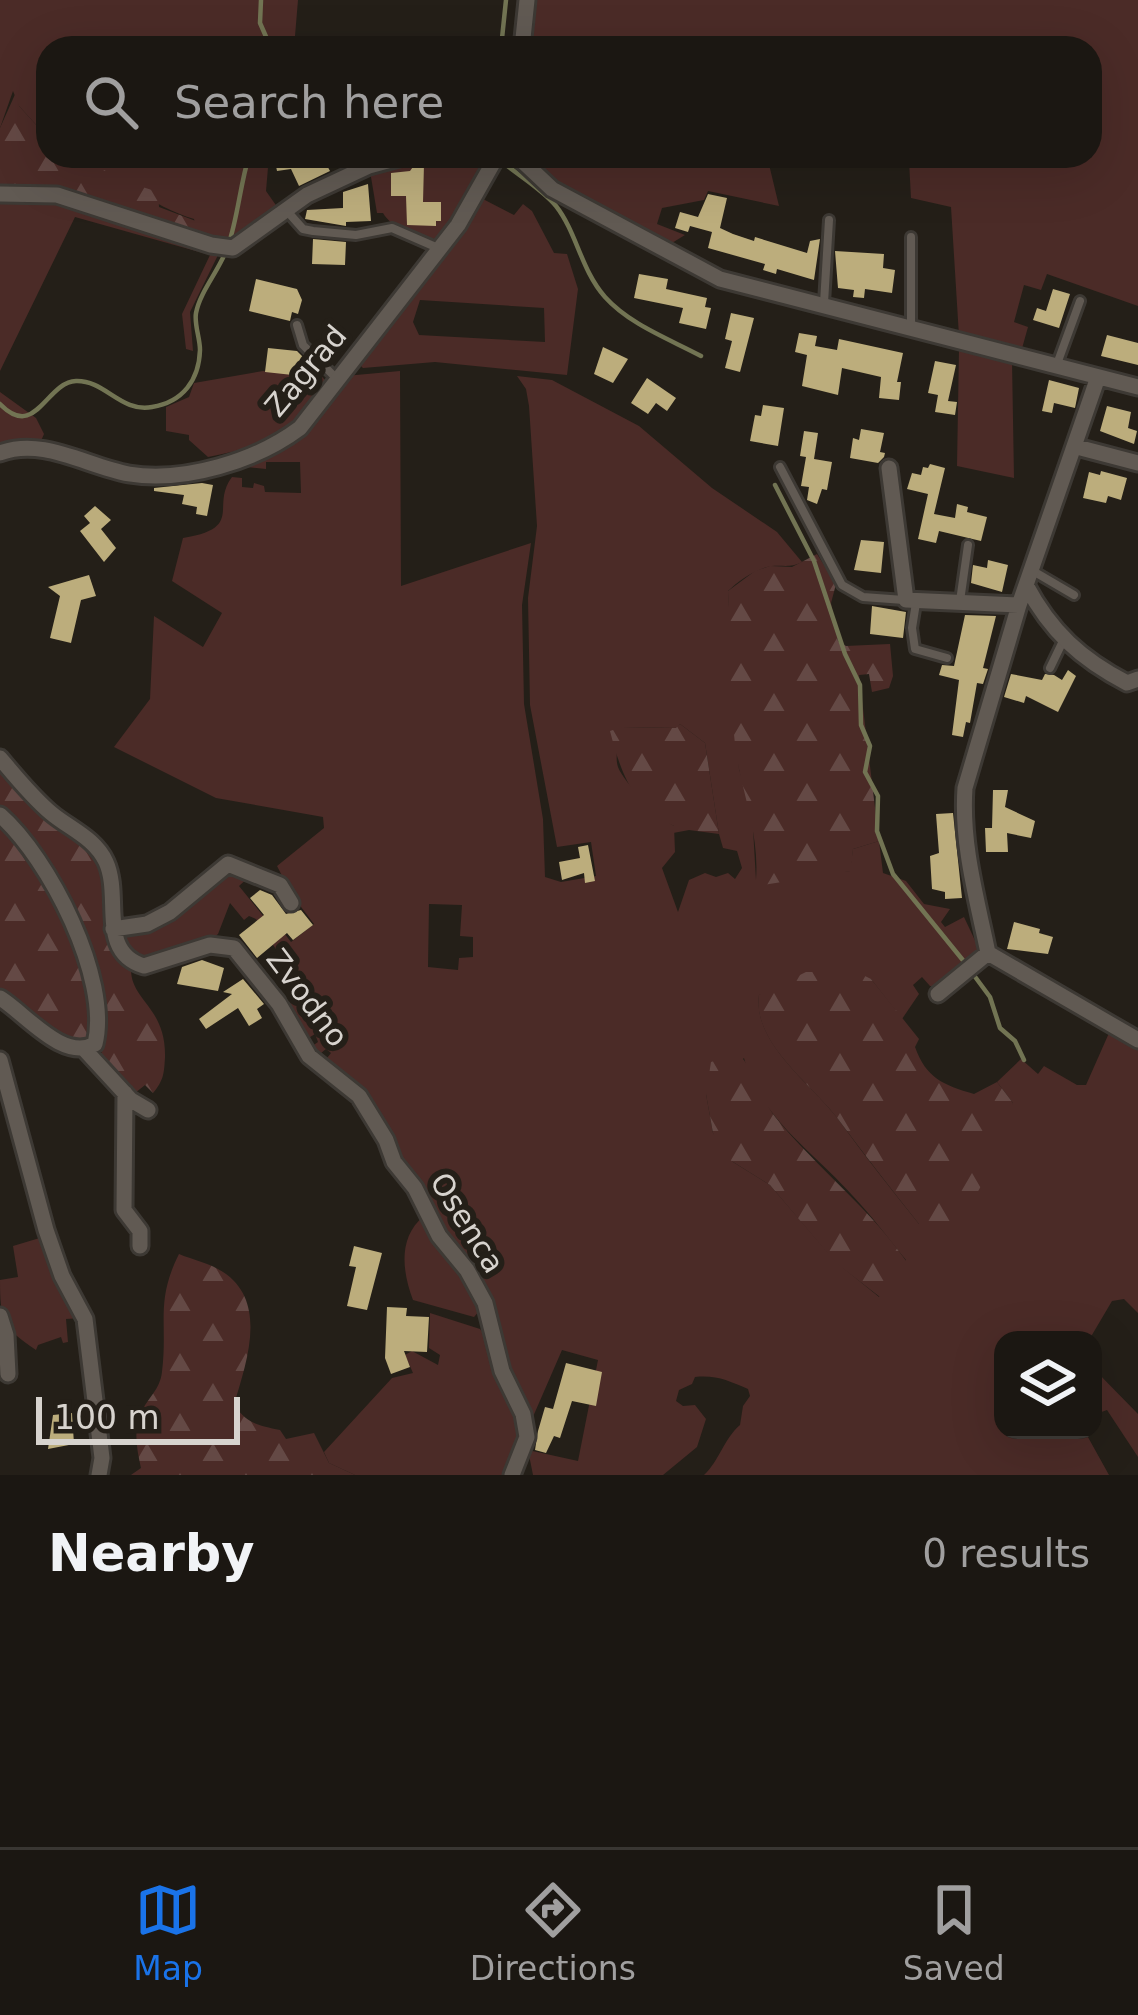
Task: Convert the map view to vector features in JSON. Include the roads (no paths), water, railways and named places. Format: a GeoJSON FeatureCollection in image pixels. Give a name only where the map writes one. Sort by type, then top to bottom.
{"type":"FeatureCollection","features":[{"type":"Feature","properties":{"kind":"street"},"geometry":{"type":"LineString","coordinates":[[523,36],[527,0]]}},
{"type":"Feature","properties":{"kind":"street"},"geometry":{"type":"LineString","coordinates":[[0,194],[57,195],[226,247],[308,195],[365,168]]}},
{"type":"Feature","properties":{"kind":"street","name":"Zagrad"},"geometry":{"type":"LineString","coordinates":[[0,453],[39,447],[134,475],[191,473],[278,444],[299,428],[458,225],[490,168]]}},
{"type":"Feature","properties":{"kind":"street"},"geometry":{"type":"LineString","coordinates":[[530,168],[552,189],[720,279],[1138,387]]}},
{"type":"Feature","properties":{"kind":"street"},"geometry":{"type":"LineString","coordinates":[[975,964],[976,892],[963,810],[965,788],[1019,605],[1098,377]]}},
{"type":"Feature","properties":{"kind":"street"},"geometry":{"type":"LineString","coordinates":[[1077,447],[1138,463]]}},
{"type":"Feature","properties":{"kind":"street"},"geometry":{"type":"LineString","coordinates":[[889,468],[911,601],[1019,605]]}},
{"type":"Feature","properties":{"kind":"street"},"geometry":{"type":"LineString","coordinates":[[1029,577],[1051,627],[1063,640],[1088,663],[1127,683],[1138,679]]}},
{"type":"Feature","properties":{"kind":"street"},"geometry":{"type":"LineString","coordinates":[[0,758],[29,793],[85,836],[104,857],[114,886],[113,929],[147,924],[170,913],[228,864],[280,886],[291,902]]}},
{"type":"Feature","properties":{"kind":"street"},"geometry":{"type":"LineString","coordinates":[[0,815],[23,837],[60,898],[98,997],[94,1045],[85,1050],[68,1048],[0,998]]}},
{"type":"Feature","properties":{"kind":"street","name":"Zvodno"},"geometry":{"type":"LineString","coordinates":[[113,929],[123,956],[144,966],[210,945],[234,948],[279,1004],[309,1055],[344,1083]]}},
{"type":"Feature","properties":{"kind":"street"},"geometry":{"type":"LineString","coordinates":[[938,994],[975,964]]}},
{"type":"Feature","properties":{"kind":"street"},"geometry":{"type":"LineString","coordinates":[[975,964],[1138,1040]]}},
{"type":"Feature","properties":{"kind":"street"},"geometry":{"type":"LineString","coordinates":[[85,1050],[124,1093],[148,1110]]}},
{"type":"Feature","properties":{"kind":"street"},"geometry":{"type":"LineString","coordinates":[[0,1060],[46,1230],[62,1276],[85,1318],[102,1458],[99,1475]]}},
{"type":"Feature","properties":{"kind":"street","name":"Osenca"},"geometry":{"type":"LineString","coordinates":[[344,1083],[373,1116],[394,1162],[485,1303],[502,1371],[523,1414],[526,1437],[512,1475]]}},
{"type":"Feature","properties":{"kind":"street"},"geometry":{"type":"LineString","coordinates":[[124,1093],[124,1210],[140,1231],[140,1246]]}},
{"type":"Feature","properties":{"kind":"street"},"geometry":{"type":"LineString","coordinates":[[0,1316],[8,1374]]}},
{"type":"Feature","properties":{"kind":"lane"},"geometry":{"type":"LineString","coordinates":[[287,211],[303,229],[356,235],[392,228],[439,249]]}},
{"type":"Feature","properties":{"kind":"lane"},"geometry":{"type":"LineString","coordinates":[[823,308],[829,220]]}},
{"type":"Feature","properties":{"kind":"lane"},"geometry":{"type":"LineString","coordinates":[[911,237],[911,329]]}},
{"type":"Feature","properties":{"kind":"lane"},"geometry":{"type":"LineString","coordinates":[[1057,365],[1080,301]]}},
{"type":"Feature","properties":{"kind":"lane"},"geometry":{"type":"LineString","coordinates":[[297,326],[303,345],[337,379]]}},
{"type":"Feature","properties":{"kind":"lane"},"geometry":{"type":"LineString","coordinates":[[780,467],[842,584],[863,597],[911,601],[915,650],[947,658]]}},
{"type":"Feature","properties":{"kind":"lane"},"geometry":{"type":"LineString","coordinates":[[960,601],[968,545]]}},
{"type":"Feature","properties":{"kind":"lane"},"geometry":{"type":"LineString","coordinates":[[1029,577],[1074,595]]}},
{"type":"Feature","properties":{"kind":"lane"},"geometry":{"type":"LineString","coordinates":[[1050,668],[1063,640]]}},
{"type":"Feature","properties":{"kind":"waterway"},"geometry":{"type":"LineString","coordinates":[[261,0],[260,23],[266,36]]}},
{"type":"Feature","properties":{"kind":"waterway"},"geometry":{"type":"LineString","coordinates":[[502,36],[506,0]]}},
{"type":"Feature","properties":{"kind":"waterway"},"geometry":{"type":"LineString","coordinates":[[0,404],[23,416],[76,381],[96,385],[141,408],[181,395],[196,371],[200,350],[196,313],[228,246],[246,168]]}},
{"type":"Feature","properties":{"kind":"waterway"},"geometry":{"type":"LineString","coordinates":[[510,168],[556,206],[590,275],[615,307],[701,356]]}},
{"type":"Feature","properties":{"kind":"waterway"},"geometry":{"type":"LineString","coordinates":[[775,485],[814,561],[860,685],[861,725],[870,746],[865,772],[878,796],[877,831],[893,874],[966,964]]}},
{"type":"Feature","properties":{"kind":"waterway"},"geometry":{"type":"LineString","coordinates":[[973,974],[990,997],[1000,1028],[1015,1041],[1024,1060]]}}]}
